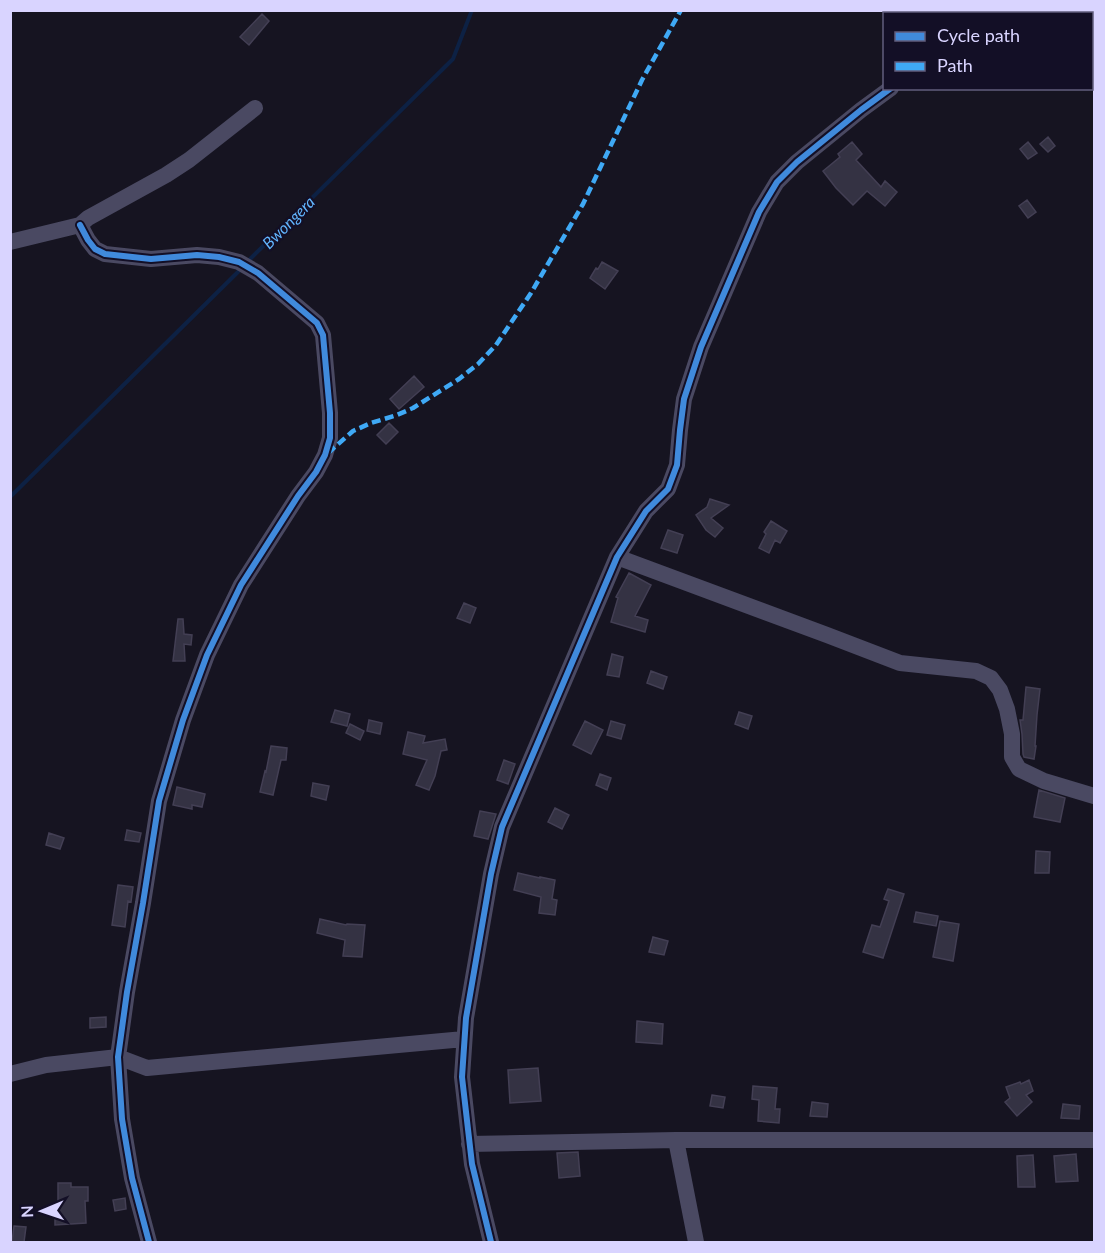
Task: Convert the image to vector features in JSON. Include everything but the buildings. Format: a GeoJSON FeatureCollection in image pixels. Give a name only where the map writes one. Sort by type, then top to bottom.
{"type":"FeatureCollection","features":[{"type":"Feature","properties":{"kind":"street"},"geometry":{"type":"LineString","coordinates":[[491,1242],[471,1164],[462,1077],[466,1018],[491,874],[502,827],[617,557],[646,511],[668,489],[677,465],[684,399],[698,357],[759,212],[777,182],[797,162],[888,90]]}},
{"type":"Feature","properties":{"kind":"street"},"geometry":{"type":"LineString","coordinates":[[10,242],[80,225],[88,218],[189,160],[255,108]]}},
{"type":"Feature","properties":{"kind":"street"},"geometry":{"type":"LineString","coordinates":[[80,225],[95,249],[105,254],[151,259],[197,255],[219,257],[239,262],[258,273],[317,323],[323,335],[330,413],[330,438],[325,455],[241,585],[207,655],[183,720],[159,801],[118,1057],[122,1119],[132,1178],[149,1242]]}},
{"type":"Feature","properties":{"kind":"street"},"geometry":{"type":"LineString","coordinates":[[617,557],[900,663],[976,671],[991,678],[1000,690],[1007,709],[1012,734],[1012,757],[1019,769],[1044,781],[1095,796]]}},
{"type":"Feature","properties":{"kind":"street"},"geometry":{"type":"LineString","coordinates":[[10,1074],[46,1065],[118,1057],[147,1068],[464,1039]]}},
{"type":"Feature","properties":{"kind":"street"},"geometry":{"type":"LineString","coordinates":[[469,1144],[676,1140],[1095,1140]]}},
{"type":"Feature","properties":{"kind":"street"},"geometry":{"type":"LineString","coordinates":[[676,1140],[696,1242]]}},
{"type":"Feature","properties":{"kind":"waterway","name":"Bwongera"},"geometry":{"type":"LineString","coordinates":[[247,262],[453,59],[472,10]]}},
{"type":"Feature","properties":{"kind":"waterway","name":"Bwongera"},"geometry":{"type":"LineString","coordinates":[[10,497],[242,268]]}},
{"type":"Feature","properties":{"kind":"marked path"},"geometry":{"type":"LineString","coordinates":[[328,453],[353,431],[413,408],[459,379],[478,364],[496,345],[531,293],[583,204],[642,80],[681,10]]}},
{"type":"Feature","properties":{"kind":"cycle path"},"geometry":{"type":"LineString","coordinates":[[491,1242],[472,1164],[462,1077],[466,1018],[491,874],[502,827],[617,557],[646,511],[668,489],[677,465],[684,399],[701,347],[759,212],[777,182],[797,162],[888,90]]}},
{"type":"Feature","properties":{"kind":"cycle path"},"geometry":{"type":"LineString","coordinates":[[80,225],[95,249],[105,254],[151,259],[197,255],[219,257],[239,262],[258,273],[317,323],[323,335],[330,413],[330,438],[325,455],[241,585],[207,655],[183,720],[159,801],[118,1057],[122,1119],[132,1178],[149,1242]]}}]}
